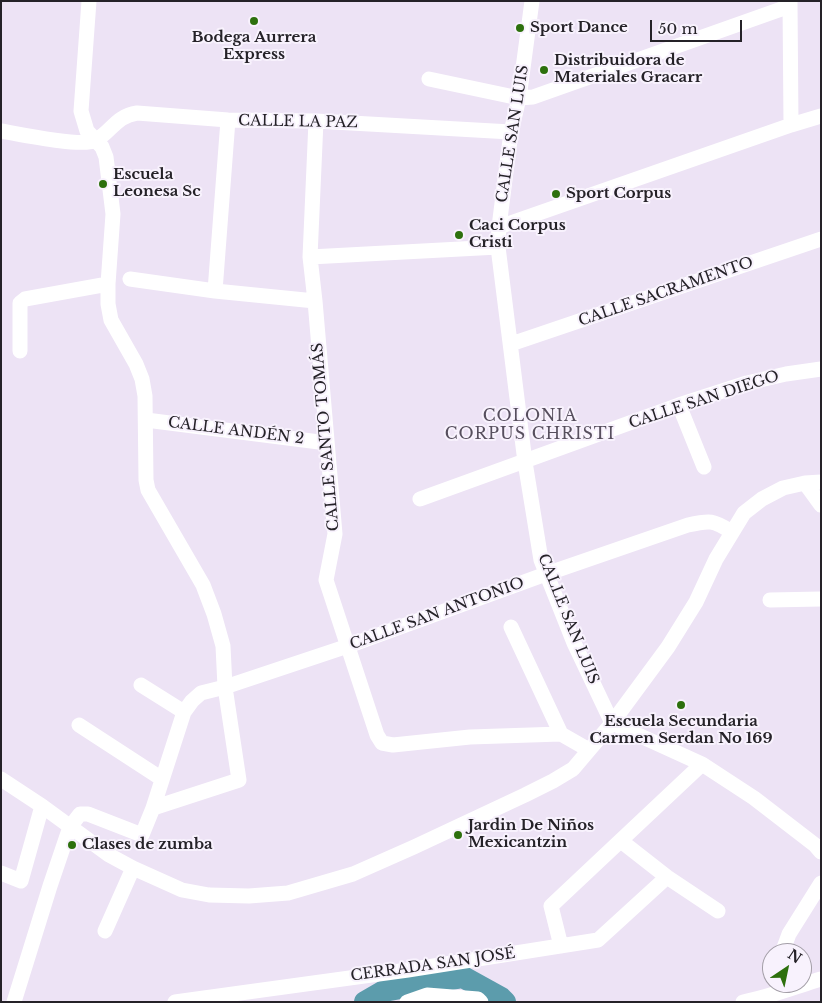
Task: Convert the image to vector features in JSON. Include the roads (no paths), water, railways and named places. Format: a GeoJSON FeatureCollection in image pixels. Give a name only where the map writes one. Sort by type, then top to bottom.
{"type":"FeatureCollection","features":[{"type":"Feature","properties":{"kind":"street"},"geometry":{"type":"LineString","coordinates":[[90,1],[81,111],[87,131],[102,147],[106,157],[113,214],[108,284],[108,304],[111,320],[136,364],[142,379],[145,396],[146,480],[148,490],[202,585],[214,614],[223,646],[225,687],[239,780],[153,808]]}},
{"type":"Feature","properties":{"kind":"street","name":"CALLE SAN LUIS"},"geometry":{"type":"LineString","coordinates":[[532,1],[519,98],[511,132],[498,247],[525,462],[541,560],[574,643],[612,723]]}},
{"type":"Feature","properties":{"kind":"street"},"geometry":{"type":"LineString","coordinates":[[429,79],[519,98],[533,98],[790,4],[791,124]]}},
{"type":"Feature","properties":{"kind":"street","name":"CALLE LA PAZ"},"geometry":{"type":"LineString","coordinates":[[95,141],[122,118],[129,114],[137,113],[228,120],[316,121],[511,132]]}},
{"type":"Feature","properties":{"kind":"street"},"geometry":{"type":"LineString","coordinates":[[499,227],[791,124],[821,116]]}},
{"type":"Feature","properties":{"kind":"street"},"geometry":{"type":"LineString","coordinates":[[214,291],[228,120]]}},
{"type":"Feature","properties":{"kind":"street","name":"CALLE SANTO TOMÁS"},"geometry":{"type":"LineString","coordinates":[[316,121],[310,256],[335,534],[326,580],[377,734],[382,743],[393,745],[470,736],[561,734]]}},
{"type":"Feature","properties":{"kind":"street"},"geometry":{"type":"LineString","coordinates":[[1,131],[76,143],[95,141]]}},
{"type":"Feature","properties":{"kind":"street","name":"CALLE SACRAMENTO"},"geometry":{"type":"LineString","coordinates":[[510,344],[821,239]]}},
{"type":"Feature","properties":{"kind":"street"},"geometry":{"type":"LineString","coordinates":[[310,256],[498,247]]}},
{"type":"Feature","properties":{"kind":"street"},"geometry":{"type":"LineString","coordinates":[[130,279],[214,291],[315,301]]}},
{"type":"Feature","properties":{"kind":"street"},"geometry":{"type":"LineString","coordinates":[[20,351],[20,303],[25,299],[108,284]]}},
{"type":"Feature","properties":{"kind":"street","name":"CALLE SAN DIEGO"},"geometry":{"type":"LineString","coordinates":[[420,499],[679,405],[747,383],[786,374],[821,369]]}},
{"type":"Feature","properties":{"kind":"street"},"geometry":{"type":"LineString","coordinates":[[679,405],[704,467]]}},
{"type":"Feature","properties":{"kind":"street","name":"CALLE ANDÉN 2"},"geometry":{"type":"LineString","coordinates":[[146,420],[327,442]]}},
{"type":"Feature","properties":{"kind":"street"},"geometry":{"type":"LineString","coordinates":[[1,779],[42,806],[109,855],[182,890],[209,896],[249,896],[288,893],[353,874],[525,795],[573,769],[612,723],[672,639],[696,602],[716,559],[744,513],[762,499],[783,488],[805,483],[821,482]]}},
{"type":"Feature","properties":{"kind":"street"},"geometry":{"type":"LineString","coordinates":[[805,483],[821,505]]}},
{"type":"Feature","properties":{"kind":"street","name":"CALLE SAN ANTONIO"},"geometry":{"type":"LineString","coordinates":[[184,712],[201,693],[225,687],[348,646],[688,525],[704,521],[716,522],[732,532]]}},
{"type":"Feature","properties":{"kind":"street"},"geometry":{"type":"LineString","coordinates":[[770,600],[821,599]]}},
{"type":"Feature","properties":{"kind":"street"},"geometry":{"type":"LineString","coordinates":[[511,627],[561,734],[589,750]]}},
{"type":"Feature","properties":{"kind":"street"},"geometry":{"type":"LineString","coordinates":[[14,1002],[70,827],[80,814],[88,814],[142,835],[153,808],[184,712],[141,684]]}},
{"type":"Feature","properties":{"kind":"street"},"geometry":{"type":"LineString","coordinates":[[612,723],[702,764],[754,798],[815,845],[821,852]]}},
{"type":"Feature","properties":{"kind":"street"},"geometry":{"type":"LineString","coordinates":[[79,725],[162,779]]}},
{"type":"Feature","properties":{"kind":"street"},"geometry":{"type":"LineString","coordinates":[[561,946],[551,906],[702,764]]}},
{"type":"Feature","properties":{"kind":"street"},"geometry":{"type":"LineString","coordinates":[[1,873],[20,881],[42,806]]}},
{"type":"Feature","properties":{"kind":"street"},"geometry":{"type":"LineString","coordinates":[[621,841],[718,911]]}},
{"type":"Feature","properties":{"kind":"street"},"geometry":{"type":"LineString","coordinates":[[105,931],[133,868]]}},
{"type":"Feature","properties":{"kind":"street","name":"CERRADA SAN JOSÉ"},"geometry":{"type":"LineString","coordinates":[[175,1002],[408,970],[598,940],[667,876]]}},
{"type":"Feature","properties":{"kind":"street"},"geometry":{"type":"LineString","coordinates":[[786,943],[789,934],[821,883]]}},
{"type":"Feature","properties":{"kind":"street"},"geometry":{"type":"LineString","coordinates":[[743,1002],[762,998],[771,993]]}},
{"type":"Feature","properties":{"kind":"street"},"geometry":{"type":"LineString","coordinates":[[407,1002],[427,995],[478,999],[481,1002]]}},
{"type":"Feature","properties":{"kind":"waterway"},"geometry":{"type":"LineString","coordinates":[[365,1002],[384,991],[463,977],[505,1002]]}},
{"type":"Feature","properties":{"kind":"place","name":"Bodega Aurrera Express"},"geometry":{"type":"Point","coordinates":[254,21]}},
{"type":"Feature","properties":{"kind":"place","name":"Sport Dance"},"geometry":{"type":"Point","coordinates":[520,28]}},
{"type":"Feature","properties":{"kind":"place","name":"Distribuidora de Materiales Gracarr"},"geometry":{"type":"Point","coordinates":[544,70]}},
{"type":"Feature","properties":{"kind":"place","name":"Escuela Leonesa Sc"},"geometry":{"type":"Point","coordinates":[103,184]}},
{"type":"Feature","properties":{"kind":"place","name":"Sport Corpus"},"geometry":{"type":"Point","coordinates":[556,194]}},
{"type":"Feature","properties":{"kind":"place","name":"Caci Corpus Cristi"},"geometry":{"type":"Point","coordinates":[459,235]}},
{"type":"Feature","properties":{"kind":"place","name":"Escuela Secundaria Carmen Serdan No 169"},"geometry":{"type":"Point","coordinates":[681,705]}},
{"type":"Feature","properties":{"kind":"place","name":"Jardin De Niños Mexicantzin"},"geometry":{"type":"Point","coordinates":[458,835]}},
{"type":"Feature","properties":{"kind":"place","name":"Clases de zumba"},"geometry":{"type":"Point","coordinates":[72,845]}},
{"type":"Feature","properties":{"kind":"district","name":"COLONIA CORPUS CHRISTI"},"geometry":{"type":"Point","coordinates":[530,425]}}]}
